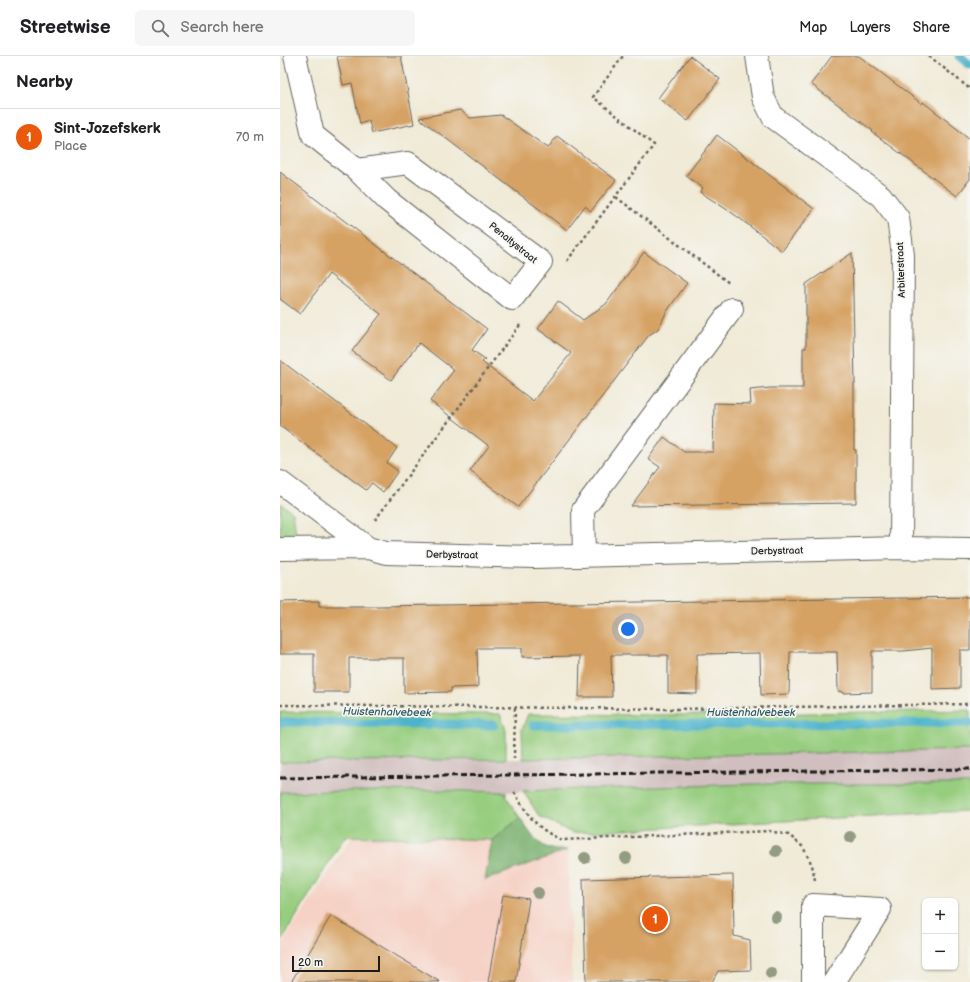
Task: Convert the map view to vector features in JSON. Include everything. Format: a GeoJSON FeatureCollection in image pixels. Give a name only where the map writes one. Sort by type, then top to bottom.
{"type":"FeatureCollection","features":[{"type":"Feature","properties":{"kind":"street","name":"Penaltystraat"},"geometry":{"type":"LineString","coordinates":[[295,56],[313,135],[357,170],[387,200],[512,299],[541,262],[408,163],[357,170]]}},
{"type":"Feature","properties":{"kind":"street","name":"Arbiterstraat"},"geometry":{"type":"LineString","coordinates":[[757,56],[763,97],[773,117],[882,196],[898,218],[903,255],[901,548]]}},
{"type":"Feature","properties":{"kind":"street"},"geometry":{"type":"LineString","coordinates":[[584,556],[583,510],[732,309]]}},
{"type":"Feature","properties":{"kind":"street","name":"Derbystraat"},"geometry":{"type":"LineString","coordinates":[[280,482],[368,548]]}},
{"type":"Feature","properties":{"kind":"street","name":"Derbystraat"},"geometry":{"type":"LineString","coordinates":[[280,549],[368,548],[386,553],[534,557],[901,548],[970,549]]}},
{"type":"Feature","properties":{"kind":"street"},"geometry":{"type":"LineString","coordinates":[[813,982],[813,905],[880,909],[834,982]]}},
{"type":"Feature","properties":{"kind":"path"},"geometry":{"type":"LineString","coordinates":[[929,56],[970,89]]}},
{"type":"Feature","properties":{"kind":"path"},"geometry":{"type":"LineString","coordinates":[[616,197],[731,284],[732,309]]}},
{"type":"Feature","properties":{"kind":"path"},"geometry":{"type":"LineString","coordinates":[[280,705],[672,709],[970,704]]}},
{"type":"Feature","properties":{"kind":"path"},"geometry":{"type":"LineString","coordinates":[[514,707],[514,759]]}},
{"type":"Feature","properties":{"kind":"path"},"geometry":{"type":"LineString","coordinates":[[514,792],[525,810],[538,826],[548,834],[562,840],[769,831],[788,835],[803,847],[812,865],[815,882],[813,905]]}},
{"type":"Feature","properties":{"kind":"shaded area"},"geometry":{"type":"Polygon","coordinates":[[[970,750],[970,784],[752,784],[514,792],[431,790],[280,792],[280,762],[523,759],[970,750]]]}},
{"type":"Feature","properties":{"kind":"shaded area"},"geometry":{"type":"Polygon","coordinates":[[[352,837],[492,840],[486,880],[568,850],[572,982],[280,982],[280,947],[352,837]]]}},
{"type":"Feature","properties":{"kind":"green space"},"geometry":{"type":"Polygon","coordinates":[[[280,503],[293,512],[297,541],[280,541],[280,503]]]}},
{"type":"Feature","properties":{"kind":"green space"},"geometry":{"type":"Polygon","coordinates":[[[970,710],[970,750],[523,759],[522,729],[528,714],[702,715],[970,710]]]}},
{"type":"Feature","properties":{"kind":"green space"},"geometry":{"type":"Polygon","coordinates":[[[280,712],[500,714],[506,730],[506,759],[280,762],[280,712]]]}},
{"type":"Feature","properties":{"kind":"green space"},"geometry":{"type":"Polygon","coordinates":[[[752,784],[970,784],[970,811],[572,833],[539,816],[523,791],[752,784]]]}},
{"type":"Feature","properties":{"kind":"green space"},"geometry":{"type":"Polygon","coordinates":[[[431,790],[506,792],[506,796],[520,818],[492,840],[345,836],[280,943],[280,792],[431,790]]]}},
{"type":"Feature","properties":{"kind":"green space"},"geometry":{"type":"Polygon","coordinates":[[[520,818],[534,838],[543,846],[555,850],[568,850],[485,880],[492,840],[520,818]]]}},
{"type":"Feature","properties":{"kind":"building"},"geometry":{"type":"Polygon","coordinates":[[[337,56],[401,56],[414,124],[372,133],[369,121],[360,124],[352,83],[343,85],[337,56]]]}},
{"type":"Feature","properties":{"kind":"building"},"geometry":{"type":"Polygon","coordinates":[[[690,56],[720,79],[688,121],[658,98],[690,56]]]}},
{"type":"Feature","properties":{"kind":"building"},"geometry":{"type":"Polygon","coordinates":[[[832,56],[859,56],[922,104],[923,102],[970,139],[970,179],[957,196],[811,84],[832,56]]]}},
{"type":"Feature","properties":{"kind":"building"},"geometry":{"type":"Polygon","coordinates":[[[460,110],[470,118],[501,115],[548,148],[557,136],[616,180],[591,211],[585,206],[567,230],[419,118],[460,110]]]}},
{"type":"Feature","properties":{"kind":"building"},"geometry":{"type":"Polygon","coordinates":[[[717,135],[814,209],[782,251],[738,217],[700,192],[703,188],[686,176],[717,135]]]}},
{"type":"Feature","properties":{"kind":"building"},"geometry":{"type":"Polygon","coordinates":[[[280,172],[487,329],[472,350],[485,359],[482,362],[533,401],[571,353],[538,329],[558,301],[583,320],[606,304],[644,252],[687,283],[667,311],[658,329],[649,335],[518,507],[470,471],[489,446],[430,401],[454,370],[419,343],[391,380],[352,351],[381,314],[329,274],[300,314],[280,299],[280,172]]]}},
{"type":"Feature","properties":{"kind":"building"},"geometry":{"type":"Polygon","coordinates":[[[852,253],[856,503],[631,506],[660,467],[648,459],[664,437],[684,452],[713,452],[714,403],[751,404],[750,390],[770,388],[803,388],[803,348],[806,348],[806,284],[852,253]]]}},
{"type":"Feature","properties":{"kind":"building"},"geometry":{"type":"Polygon","coordinates":[[[280,360],[397,448],[387,463],[398,471],[383,492],[372,483],[366,490],[280,426],[280,360]]]}},
{"type":"Feature","properties":{"kind":"building"},"geometry":{"type":"Polygon","coordinates":[[[970,597],[970,650],[960,650],[960,688],[932,689],[932,648],[904,651],[872,651],[872,692],[843,693],[838,691],[837,652],[790,652],[789,694],[761,695],[760,653],[697,654],[697,694],[668,693],[668,655],[611,655],[612,697],[579,697],[580,656],[522,657],[522,648],[477,648],[478,687],[451,688],[451,692],[404,693],[404,658],[349,658],[349,692],[314,692],[314,654],[280,654],[280,602],[319,601],[319,606],[377,606],[970,597]]]}},
{"type":"Feature","properties":{"kind":"building"},"geometry":{"type":"Polygon","coordinates":[[[733,875],[734,936],[750,940],[751,970],[718,971],[712,982],[586,982],[583,879],[733,875]]]}},
{"type":"Feature","properties":{"kind":"building"},"geometry":{"type":"Polygon","coordinates":[[[503,895],[529,899],[516,982],[488,982],[503,895]]]}},
{"type":"Feature","properties":{"kind":"building"},"geometry":{"type":"Polygon","coordinates":[[[331,916],[440,982],[291,982],[331,916]]]}},
{"type":"Feature","properties":{"kind":"waterway","name":"Huistenhalvebeek"},"geometry":{"type":"LineString","coordinates":[[959,56],[970,65]]}},
{"type":"Feature","properties":{"kind":"waterway","name":"Huistenhalvebeek"},"geometry":{"type":"LineString","coordinates":[[280,722],[494,725]]}},
{"type":"Feature","properties":{"kind":"waterway","name":"Huistenhalvebeek"},"geometry":{"type":"LineString","coordinates":[[533,725],[970,723]]}},
{"type":"Feature","properties":{"kind":"railway"},"geometry":{"type":"LineString","coordinates":[[280,778],[970,769]]}},
{"type":"Feature","properties":{"kind":"place","name":"Sint-Jozefskerk"},"geometry":{"type":"Point","coordinates":[655,919]}}]}
